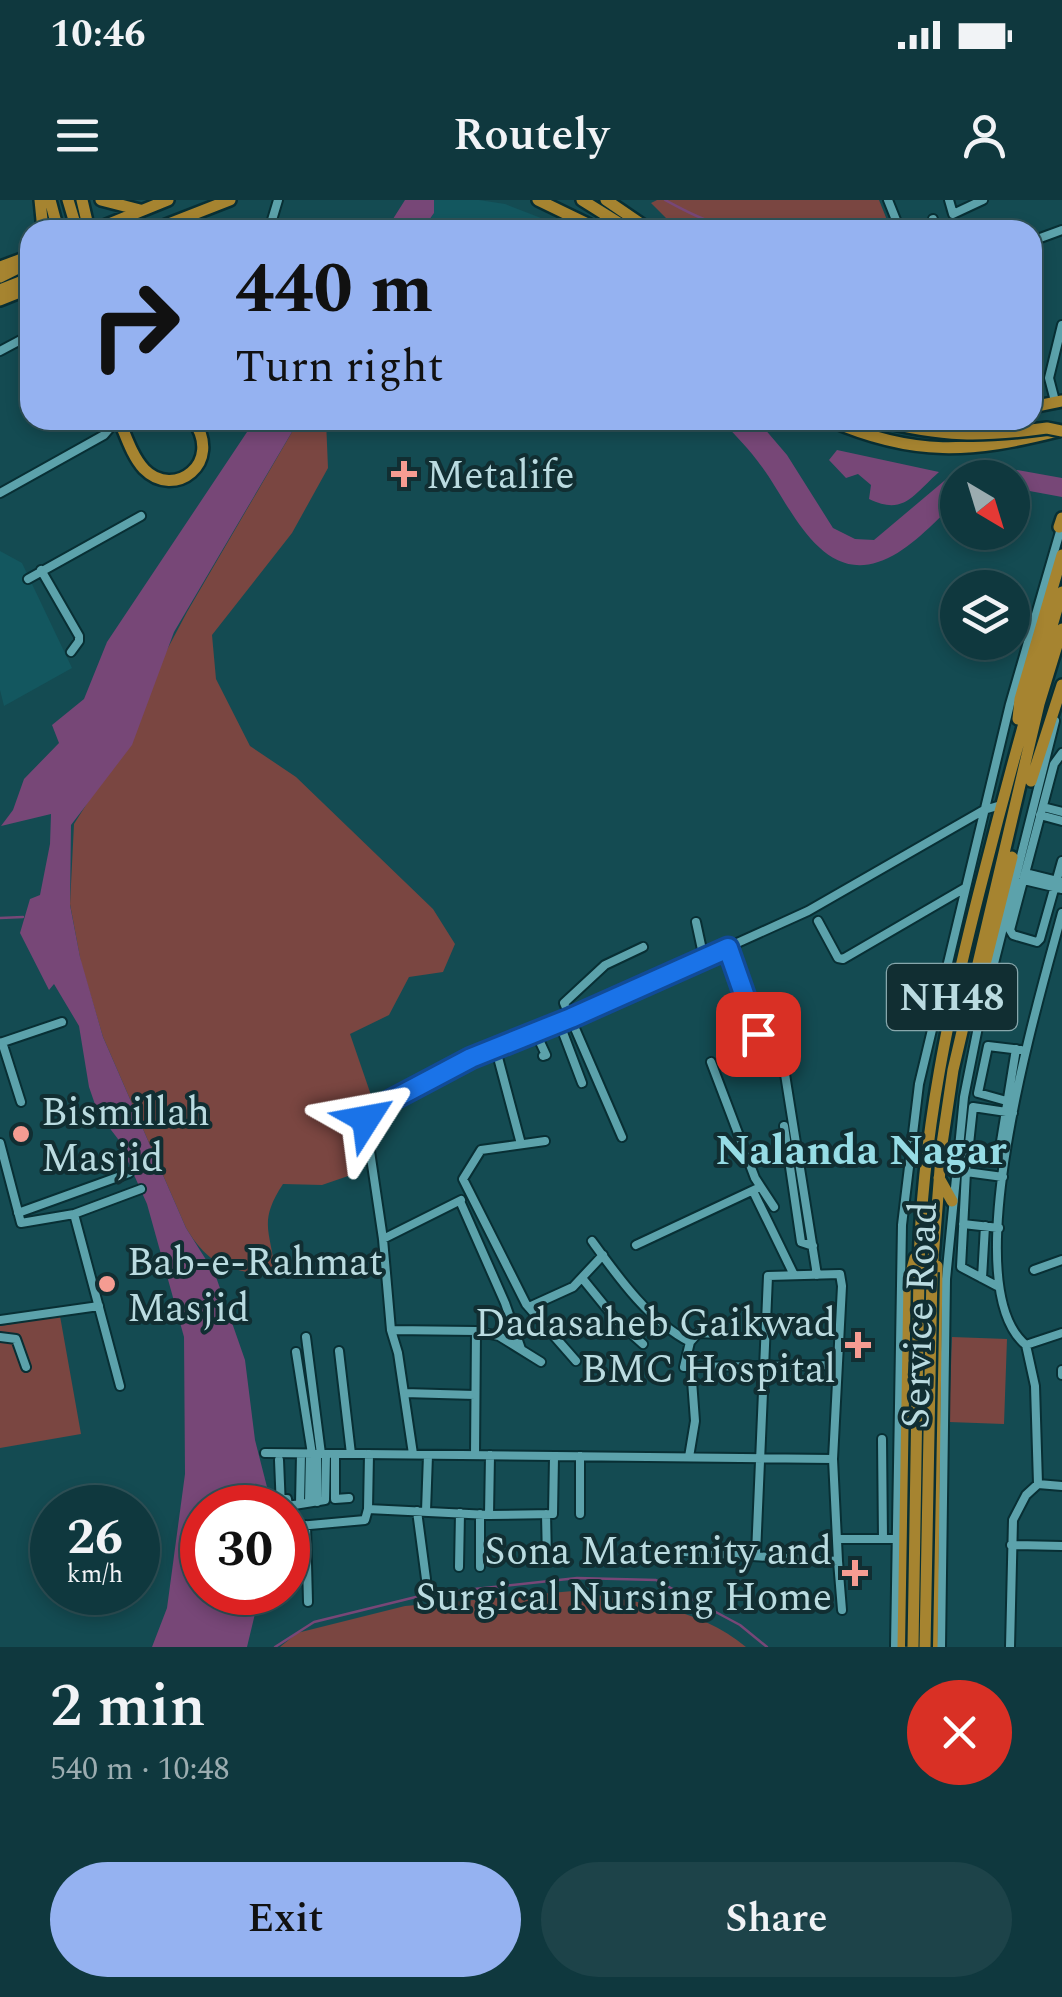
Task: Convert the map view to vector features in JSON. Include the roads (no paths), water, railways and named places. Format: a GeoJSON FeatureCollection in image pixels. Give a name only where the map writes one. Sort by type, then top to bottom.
{"type":"FeatureCollection","features":[{"type":"Feature","properties":{"kind":"highway"},"geometry":{"type":"LineString","coordinates":[[101,200],[141,210]]}},
{"type":"Feature","properties":{"kind":"highway"},"geometry":{"type":"LineString","coordinates":[[116,220],[168,200]]}},
{"type":"Feature","properties":{"kind":"highway"},"geometry":{"type":"LineString","coordinates":[[179,220],[230,200]]}},
{"type":"Feature","properties":{"kind":"highway"},"geometry":{"type":"LineString","coordinates":[[538,200],[582,220]]}},
{"type":"Feature","properties":{"kind":"highway"},"geometry":{"type":"LineString","coordinates":[[582,200],[614,220]]}},
{"type":"Feature","properties":{"kind":"highway"},"geometry":{"type":"LineString","coordinates":[[606,200],[635,220]]}},
{"type":"Feature","properties":{"kind":"highway"},"geometry":{"type":"LineString","coordinates":[[124,430],[144,469],[170,480],[187,475],[203,455],[204,440],[198,430]]}},
{"type":"Feature","properties":{"kind":"highway"},"geometry":{"type":"LineString","coordinates":[[858,430],[888,440],[936,448],[984,448],[1062,430]]}},
{"type":"Feature","properties":{"kind":"highway"},"geometry":{"type":"LineString","coordinates":[[913,430],[955,435],[1021,430]]}},
{"type":"Feature","properties":{"kind":"highway"},"geometry":{"type":"LineString","coordinates":[[1034,437],[1062,441]]}},
{"type":"Feature","properties":{"kind":"highway"},"geometry":{"type":"LineString","coordinates":[[1051,611],[1062,555]]}},
{"type":"Feature","properties":{"kind":"highway","name":"NH48"},"geometry":{"type":"LineString","coordinates":[[928,1647],[925,1272],[919,1244],[928,1143],[952,992],[1051,611],[1062,592]]}},
{"type":"Feature","properties":{"kind":"highway","name":"NH48"},"geometry":{"type":"LineString","coordinates":[[914,1647],[925,1272],[935,1232],[953,1070],[1039,704],[1062,629]]}},
{"type":"Feature","properties":{"kind":"highway"},"geometry":{"type":"LineString","coordinates":[[1053,658],[1062,647]]}},
{"type":"Feature","properties":{"kind":"highway"},"geometry":{"type":"LineString","coordinates":[[1028,759],[1062,670]]}},
{"type":"Feature","properties":{"kind":"highway"},"geometry":{"type":"LineString","coordinates":[[953,1070],[967,1040],[1032,773],[1062,686]]}},
{"type":"Feature","properties":{"kind":"highway"},"geometry":{"type":"LineString","coordinates":[[940,1178],[952,1202]]}},
{"type":"Feature","properties":{"kind":"highway"},"geometry":{"type":"LineString","coordinates":[[928,1647],[937,1538],[935,1232]]}},
{"type":"Feature","properties":{"kind":"highway"},"geometry":{"type":"LineString","coordinates":[[903,1647],[901,1538],[909,1280],[919,1244]]}},
{"type":"Feature","properties":{"kind":"street"},"geometry":{"type":"LineString","coordinates":[[948,200],[953,214],[983,200]]}},
{"type":"Feature","properties":{"kind":"street"},"geometry":{"type":"LineString","coordinates":[[1060,400],[1049,378],[1062,325]]}},
{"type":"Feature","properties":{"kind":"street"},"geometry":{"type":"LineString","coordinates":[[0,492],[108,432]]}},
{"type":"Feature","properties":{"kind":"street"},"geometry":{"type":"LineString","coordinates":[[28,579],[141,516]]}},
{"type":"Feature","properties":{"kind":"street"},"geometry":{"type":"LineString","coordinates":[[895,1647],[901,1538],[900,1290],[908,1154],[932,1021],[1061,523]]}},
{"type":"Feature","properties":{"kind":"street"},"geometry":{"type":"LineString","coordinates":[[41,570],[79,636],[71,652]]}},
{"type":"Feature","properties":{"kind":"street","name":"Service Road"},"geometry":{"type":"LineString","coordinates":[[940,1647],[937,1538],[946,1280],[964,1096],[1062,686]]}},
{"type":"Feature","properties":{"kind":"street"},"geometry":{"type":"LineString","coordinates":[[1048,754],[1062,744]]}},
{"type":"Feature","properties":{"kind":"street"},"geometry":{"type":"LineString","coordinates":[[1062,753],[1054,764],[1010,932],[1037,942],[1059,885],[1062,861]]}},
{"type":"Feature","properties":{"kind":"street"},"geometry":{"type":"LineString","coordinates":[[413,1454],[391,1330],[368,1115],[456,1066],[808,911],[984,810],[1001,805]]}},
{"type":"Feature","properties":{"kind":"street"},"geometry":{"type":"LineString","coordinates":[[1042,811],[1062,812]]}},
{"type":"Feature","properties":{"kind":"street"},"geometry":{"type":"LineString","coordinates":[[1042,811],[1062,821]]}},
{"type":"Feature","properties":{"kind":"street"},"geometry":{"type":"LineString","coordinates":[[1024,877],[1059,885]]}},
{"type":"Feature","properties":{"kind":"street"},"geometry":{"type":"LineString","coordinates":[[818,921],[838,958],[843,959],[965,888]]}},
{"type":"Feature","properties":{"kind":"street"},"geometry":{"type":"LineString","coordinates":[[968,1153],[999,1154],[1021,1050],[1062,913]]}},
{"type":"Feature","properties":{"kind":"street"},"geometry":{"type":"LineString","coordinates":[[696,922],[704,958]]}},
{"type":"Feature","properties":{"kind":"street"},"geometry":{"type":"LineString","coordinates":[[1041,935],[1055,939]]}},
{"type":"Feature","properties":{"kind":"street"},"geometry":{"type":"LineString","coordinates":[[622,1137],[564,1006],[605,965],[643,947]]}},
{"type":"Feature","properties":{"kind":"street"},"geometry":{"type":"LineString","coordinates":[[728,948],[768,1062]]}},
{"type":"Feature","properties":{"kind":"street"},"geometry":{"type":"LineString","coordinates":[[20,1102],[1,1042],[62,1022]]}},
{"type":"Feature","properties":{"kind":"street"},"geometry":{"type":"LineString","coordinates":[[559,1022],[582,1083]]}},
{"type":"Feature","properties":{"kind":"street"},"geometry":{"type":"LineString","coordinates":[[536,1032],[543,1056]]}},
{"type":"Feature","properties":{"kind":"street"},"geometry":{"type":"LineString","coordinates":[[1009,1107],[978,1092],[988,1046],[1021,1050]]}},
{"type":"Feature","properties":{"kind":"street"},"geometry":{"type":"LineString","coordinates":[[782,1049],[817,1275]]}},
{"type":"Feature","properties":{"kind":"street"},"geometry":{"type":"LineString","coordinates":[[496,1050],[521,1144]]}},
{"type":"Feature","properties":{"kind":"street"},"geometry":{"type":"LineString","coordinates":[[711,1062],[757,1189],[794,1275]]}},
{"type":"Feature","properties":{"kind":"street"},"geometry":{"type":"LineString","coordinates":[[998,1286],[961,1267],[966,1172],[974,1107],[1009,1107]]}},
{"type":"Feature","properties":{"kind":"street"},"geometry":{"type":"LineString","coordinates":[[1009,1107],[998,1228],[998,1286],[1016,1337],[1026,1345],[1035,1386],[1038,1484],[1017,1509],[1010,1545],[1010,1647]]}},
{"type":"Feature","properties":{"kind":"street"},"geometry":{"type":"LineString","coordinates":[[784,1126],[801,1242],[813,1246]]}},
{"type":"Feature","properties":{"kind":"street"},"geometry":{"type":"LineString","coordinates":[[545,1141],[477,1152],[463,1180],[529,1307],[576,1360]]}},
{"type":"Feature","properties":{"kind":"street"},"geometry":{"type":"LineString","coordinates":[[0,1143],[21,1223],[74,1214],[142,1189]]}},
{"type":"Feature","properties":{"kind":"street"},"geometry":{"type":"LineString","coordinates":[[966,1172],[1003,1177]]}},
{"type":"Feature","properties":{"kind":"street"},"geometry":{"type":"LineString","coordinates":[[18,1213],[129,1173]]}},
{"type":"Feature","properties":{"kind":"street"},"geometry":{"type":"LineString","coordinates":[[757,1189],[774,1206]]}},
{"type":"Feature","properties":{"kind":"street"},"geometry":{"type":"LineString","coordinates":[[636,1245],[757,1189]]}},
{"type":"Feature","properties":{"kind":"street"},"geometry":{"type":"LineString","coordinates":[[0,1194],[11,1191]]}},
{"type":"Feature","properties":{"kind":"street"},"geometry":{"type":"LineString","coordinates":[[382,1240],[470,1196]]}},
{"type":"Feature","properties":{"kind":"street"},"geometry":{"type":"LineString","coordinates":[[460,1201],[522,1350]]}},
{"type":"Feature","properties":{"kind":"street"},"geometry":{"type":"LineString","coordinates":[[74,1214],[120,1386]]}},
{"type":"Feature","properties":{"kind":"street"},"geometry":{"type":"LineString","coordinates":[[963,1224],[998,1228]]}},
{"type":"Feature","properties":{"kind":"street"},"geometry":{"type":"LineString","coordinates":[[982,1278],[985,1226]]}},
{"type":"Feature","properties":{"kind":"street"},"geometry":{"type":"LineString","coordinates":[[592,1241],[659,1320],[690,1342]]}},
{"type":"Feature","properties":{"kind":"street"},"geometry":{"type":"LineString","coordinates":[[529,1307],[568,1290],[602,1255]]}},
{"type":"Feature","properties":{"kind":"street"},"geometry":{"type":"LineString","coordinates":[[1034,1270],[1062,1260]]}},
{"type":"Feature","properties":{"kind":"street"},"geometry":{"type":"LineString","coordinates":[[756,1554],[768,1276],[840,1274],[833,1459],[842,1610]]}},
{"type":"Feature","properties":{"kind":"street"},"geometry":{"type":"LineString","coordinates":[[582,1278],[616,1321],[643,1344]]}},
{"type":"Feature","properties":{"kind":"street"},"geometry":{"type":"LineString","coordinates":[[0,1320],[99,1306]]}},
{"type":"Feature","properties":{"kind":"street"},"geometry":{"type":"LineString","coordinates":[[391,1330],[476,1331],[500,1336],[541,1362]]}},
{"type":"Feature","properties":{"kind":"street"},"geometry":{"type":"LineString","coordinates":[[475,1455],[476,1331]]}},
{"type":"Feature","properties":{"kind":"street"},"geometry":{"type":"LineString","coordinates":[[721,1334],[698,1333],[690,1342],[684,1367],[836,1365]]}},
{"type":"Feature","properties":{"kind":"street"},"geometry":{"type":"LineString","coordinates":[[1026,1345],[1062,1333]]}},
{"type":"Feature","properties":{"kind":"street"},"geometry":{"type":"LineString","coordinates":[[0,1337],[16,1339],[26,1367]]}},
{"type":"Feature","properties":{"kind":"street"},"geometry":{"type":"LineString","coordinates":[[306,1337],[317,1454],[310,1496]]}},
{"type":"Feature","properties":{"kind":"street"},"geometry":{"type":"LineString","coordinates":[[340,1351],[351,1454]]}},
{"type":"Feature","properties":{"kind":"street"},"geometry":{"type":"LineString","coordinates":[[296,1352],[326,1500],[310,1502]]}},
{"type":"Feature","properties":{"kind":"street"},"geometry":{"type":"LineString","coordinates":[[689,1457],[695,1421],[691,1367]]}},
{"type":"Feature","properties":{"kind":"street"},"geometry":{"type":"LineString","coordinates":[[404,1393],[475,1394]]}},
{"type":"Feature","properties":{"kind":"street"},"geometry":{"type":"LineString","coordinates":[[882,1439],[883,1539]]}},
{"type":"Feature","properties":{"kind":"street"},"geometry":{"type":"LineString","coordinates":[[265,1454],[833,1459]]}},
{"type":"Feature","properties":{"kind":"street"},"geometry":{"type":"LineString","coordinates":[[317,1454],[335,1499],[349,1498]]}},
{"type":"Feature","properties":{"kind":"street"},"geometry":{"type":"LineString","coordinates":[[310,1525],[365,1520],[370,1454]]}},
{"type":"Feature","properties":{"kind":"street"},"geometry":{"type":"LineString","coordinates":[[426,1579],[422,1511],[428,1454]]}},
{"type":"Feature","properties":{"kind":"street"},"geometry":{"type":"LineString","coordinates":[[480,1567],[490,1455]]}},
{"type":"Feature","properties":{"kind":"street"},"geometry":{"type":"LineString","coordinates":[[580,1456],[580,1514]]}},
{"type":"Feature","properties":{"kind":"street"},"geometry":{"type":"LineString","coordinates":[[368,1509],[552,1514],[554,1458]]}},
{"type":"Feature","properties":{"kind":"street"},"geometry":{"type":"LineString","coordinates":[[279,1460],[280,1485]]}},
{"type":"Feature","properties":{"kind":"street"},"geometry":{"type":"LineString","coordinates":[[1038,1484],[1062,1486]]}},
{"type":"Feature","properties":{"kind":"street"},"geometry":{"type":"LineString","coordinates":[[458,1567],[460,1513]]}},
{"type":"Feature","properties":{"kind":"street"},"geometry":{"type":"LineString","coordinates":[[546,1514],[546,1560]]}},
{"type":"Feature","properties":{"kind":"street"},"geometry":{"type":"LineString","coordinates":[[836,1539],[937,1538]]}},
{"type":"Feature","properties":{"kind":"street"},"geometry":{"type":"LineString","coordinates":[[1010,1545],[1062,1546]]}},
{"type":"Feature","properties":{"kind":"street"},"geometry":{"type":"LineString","coordinates":[[684,1552],[838,1561]]}},
{"type":"Feature","properties":{"kind":"waterway"},"geometry":{"type":"LineString","coordinates":[[665,200],[709,220]]}},
{"type":"Feature","properties":{"kind":"waterway"},"geometry":{"type":"LineString","coordinates":[[0,918],[23,917]]}},
{"type":"Feature","properties":{"kind":"waterway"},"geometry":{"type":"LineString","coordinates":[[275,1647],[314,1622],[428,1594],[577,1578],[656,1580],[740,1625],[767,1647]]}},
{"type":"Feature","properties":{"kind":"place","name":"Metalife"},"geometry":{"type":"Point","coordinates":[404,474]}},
{"type":"Feature","properties":{"kind":"place","name":"Bismillah Masjid"},"geometry":{"type":"Point","coordinates":[21,1134]}},
{"type":"Feature","properties":{"kind":"place","name":"Bab-e-Rahmat Masjid"},"geometry":{"type":"Point","coordinates":[107,1284]}},
{"type":"Feature","properties":{"kind":"place","name":"Dadasaheb Gaikwad BMC Hospital"},"geometry":{"type":"Point","coordinates":[858,1345]}},
{"type":"Feature","properties":{"kind":"place","name":"Sona Maternity and Surgical Nursing Home"},"geometry":{"type":"Point","coordinates":[855,1573]}},
{"type":"Feature","properties":{"kind":"district","name":"Nalanda Nagar"},"geometry":{"type":"Point","coordinates":[861,1149]}}]}
